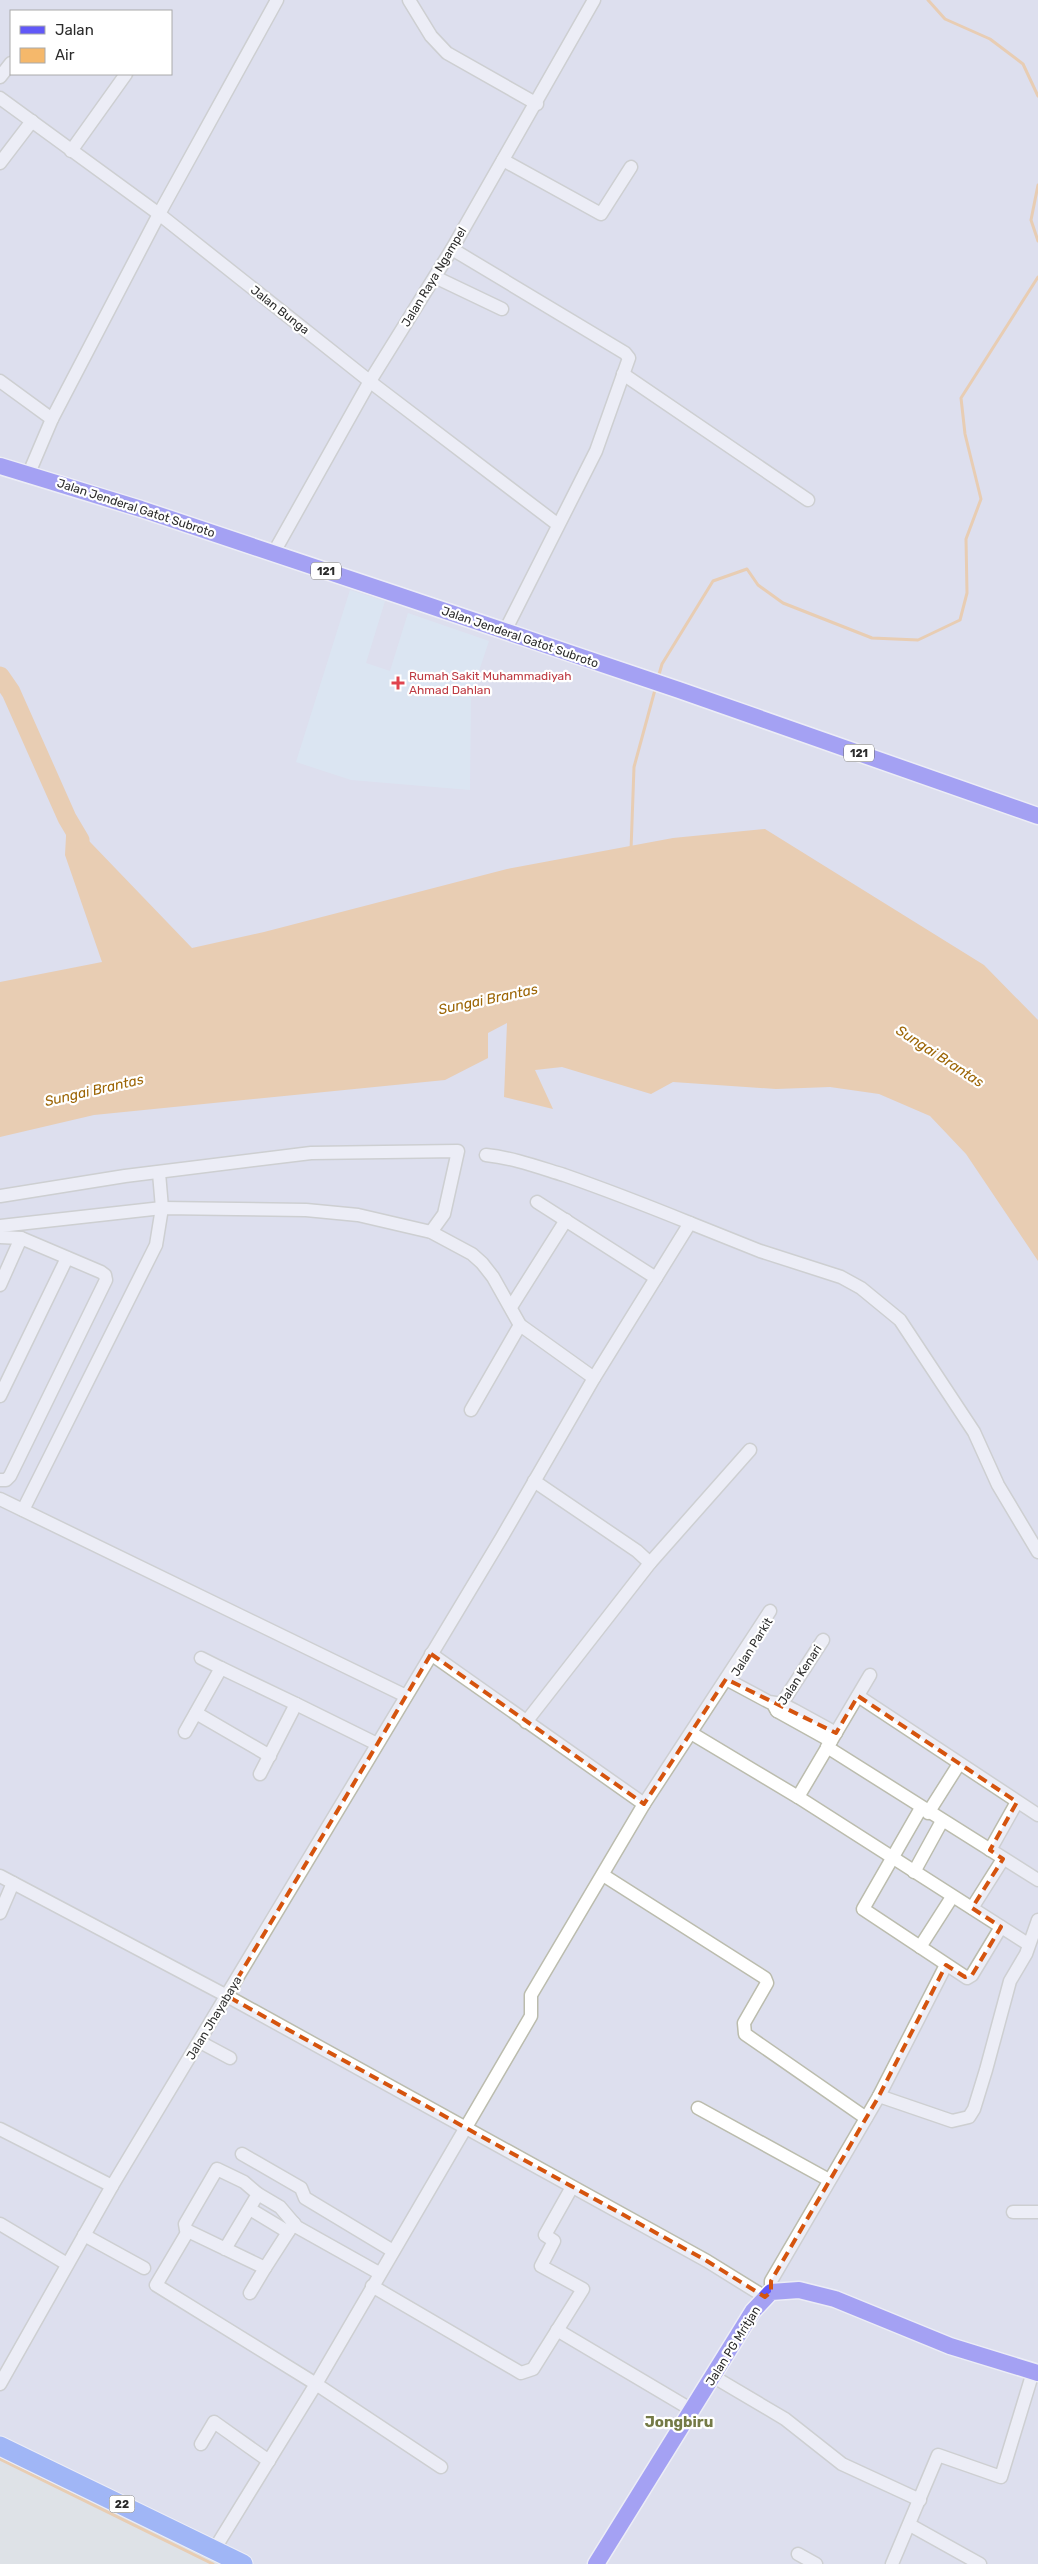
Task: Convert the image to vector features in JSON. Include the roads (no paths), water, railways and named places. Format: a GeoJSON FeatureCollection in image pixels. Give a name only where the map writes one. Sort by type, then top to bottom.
{"type":"FeatureCollection","features":[{"type":"Feature","properties":{"kind":"highway","name":"22"},"geometry":{"type":"LineString","coordinates":[[0,2446],[243,2564]]}},
{"type":"Feature","properties":{"kind":"main road","name":"Jalan Jenderal Gatot Subroto"},"geometry":{"type":"LineString","coordinates":[[0,466],[29,473],[679,690],[1038,816]]}},
{"type":"Feature","properties":{"kind":"main road"},"geometry":{"type":"LineString","coordinates":[[768,2295],[782,2290],[799,2290],[835,2299],[950,2346],[1036,2372]]}},
{"type":"Feature","properties":{"kind":"main road","name":"Jalan PG Mritjan"},"geometry":{"type":"LineString","coordinates":[[596,2564],[714,2377],[753,2311],[768,2295]]}},
{"type":"Feature","properties":{"kind":"street"},"geometry":{"type":"LineString","coordinates":[[29,473],[52,419],[159,214],[277,0]]}},
{"type":"Feature","properties":{"kind":"street"},"geometry":{"type":"LineString","coordinates":[[409,0],[431,36],[447,53],[537,104]]}},
{"type":"Feature","properties":{"kind":"street","name":"Jalan Raya Ngampel"},"geometry":{"type":"LineString","coordinates":[[273,554],[370,380],[452,249],[502,160],[537,104],[594,0]]}},
{"type":"Feature","properties":{"kind":"street"},"geometry":{"type":"LineString","coordinates":[[0,77],[10,64]]}},
{"type":"Feature","properties":{"kind":"street"},"geometry":{"type":"LineString","coordinates":[[71,151],[125,75]]}},
{"type":"Feature","properties":{"kind":"street","name":"Jalan Bunga"},"geometry":{"type":"LineString","coordinates":[[0,98],[159,214],[557,524]]}},
{"type":"Feature","properties":{"kind":"street"},"geometry":{"type":"LineString","coordinates":[[0,163],[32,121]]}},
{"type":"Feature","properties":{"kind":"street"},"geometry":{"type":"LineString","coordinates":[[502,160],[601,214],[630,167]]}},
{"type":"Feature","properties":{"kind":"street"},"geometry":{"type":"LineString","coordinates":[[452,249],[625,353],[629,358],[596,451],[557,524],[505,632]]}},
{"type":"Feature","properties":{"kind":"street"},"geometry":{"type":"LineString","coordinates":[[435,276],[502,309]]}},
{"type":"Feature","properties":{"kind":"street"},"geometry":{"type":"LineString","coordinates":[[623,374],[808,500]]}},
{"type":"Feature","properties":{"kind":"street"},"geometry":{"type":"LineString","coordinates":[[0,381],[52,419]]}},
{"type":"Feature","properties":{"kind":"street"},"geometry":{"type":"LineString","coordinates":[[0,1196],[47,1187],[311,1153],[458,1151],[444,1214],[431,1232]]}},
{"type":"Feature","properties":{"kind":"street"},"geometry":{"type":"LineString","coordinates":[[486,1154],[507,1157],[617,1194],[760,1251],[841,1277],[861,1288],[900,1320],[974,1432],[998,1485],[1038,1552]]}},
{"type":"Feature","properties":{"kind":"street"},"geometry":{"type":"LineString","coordinates":[[23,1510],[156,1246],[162,1208],[159,1173]]}},
{"type":"Feature","properties":{"kind":"street"},"geometry":{"type":"LineString","coordinates":[[537,1202],[656,1278]]}},
{"type":"Feature","properties":{"kind":"street"},"geometry":{"type":"LineString","coordinates":[[0,1226],[162,1208],[315,1211],[358,1215],[431,1232],[472,1254],[482,1263],[511,1307],[520,1325],[594,1378]]}},
{"type":"Feature","properties":{"kind":"street"},"geometry":{"type":"LineString","coordinates":[[511,1307],[566,1220]]}},
{"type":"Feature","properties":{"kind":"street","name":"Jalan Jhayabaya"},"geometry":{"type":"LineString","coordinates":[[0,2384],[112,2186],[200,2042],[594,1378],[690,1223]]}},
{"type":"Feature","properties":{"kind":"street"},"geometry":{"type":"LineString","coordinates":[[0,1237],[21,1238],[101,1272],[105,1275],[106,1280],[10,1476],[6,1480],[0,1480]]}},
{"type":"Feature","properties":{"kind":"street"},"geometry":{"type":"LineString","coordinates":[[0,1285],[21,1238]]}},
{"type":"Feature","properties":{"kind":"street"},"geometry":{"type":"LineString","coordinates":[[0,1396],[67,1258]]}},
{"type":"Feature","properties":{"kind":"street"},"geometry":{"type":"LineString","coordinates":[[471,1410],[520,1325]]}},
{"type":"Feature","properties":{"kind":"street"},"geometry":{"type":"LineString","coordinates":[[526,1722],[650,1563],[750,1450]]}},
{"type":"Feature","properties":{"kind":"street"},"geometry":{"type":"LineString","coordinates":[[534,1481],[637,1550],[650,1563]]}},
{"type":"Feature","properties":{"kind":"street"},"geometry":{"type":"LineString","coordinates":[[0,1499],[406,1696]]}},
{"type":"Feature","properties":{"kind":"street"},"geometry":{"type":"LineString","coordinates":[[214,2550],[316,2384],[531,2016],[530,1997],[644,1804],[728,1680],[771,1612]]}},
{"type":"Feature","properties":{"kind":"street","name":"Jalan Kenari"},"geometry":{"type":"LineString","coordinates":[[777,1706],[823,1640]]}},
{"type":"Feature","properties":{"kind":"street"},"geometry":{"type":"LineString","coordinates":[[431,1654],[644,1804]]}},
{"type":"Feature","properties":{"kind":"street"},"geometry":{"type":"LineString","coordinates":[[201,1658],[377,1744]]}},
{"type":"Feature","properties":{"kind":"street"},"geometry":{"type":"LineString","coordinates":[[185,1732],[221,1668]]}},
{"type":"Feature","properties":{"kind":"street"},"geometry":{"type":"LineString","coordinates":[[798,1797],[870,1675]]}},
{"type":"Feature","properties":{"kind":"street"},"geometry":{"type":"LineString","coordinates":[[728,1680],[777,1706],[831,1741],[925,1811],[1038,1880]]}},
{"type":"Feature","properties":{"kind":"street"},"geometry":{"type":"LineString","coordinates":[[858,1696],[1038,1815]]}},
{"type":"Feature","properties":{"kind":"street"},"geometry":{"type":"LineString","coordinates":[[260,1774],[296,1704]]}},
{"type":"Feature","properties":{"kind":"street"},"geometry":{"type":"LineString","coordinates":[[196,1713],[270,1756]]}},
{"type":"Feature","properties":{"kind":"street"},"geometry":{"type":"LineString","coordinates":[[691,1733],[798,1797],[1028,1944]]}},
{"type":"Feature","properties":{"kind":"street"},"geometry":{"type":"LineString","coordinates":[[959,1764],[893,1858],[863,1910],[965,1977],[972,1975],[1001,1928]]}},
{"type":"Feature","properties":{"kind":"street"},"geometry":{"type":"LineString","coordinates":[[990,1850],[1017,1802]]}},
{"type":"Feature","properties":{"kind":"street"},"geometry":{"type":"LineString","coordinates":[[914,1872],[942,1821]]}},
{"type":"Feature","properties":{"kind":"street"},"geometry":{"type":"LineString","coordinates":[[972,1908],[1003,1859]]}},
{"type":"Feature","properties":{"kind":"street"},"geometry":{"type":"LineString","coordinates":[[603,1875],[765,1978],[766,1983],[744,2023],[745,2034],[866,2118]]}},
{"type":"Feature","properties":{"kind":"street"},"geometry":{"type":"LineString","coordinates":[[0,1876],[227,1996],[768,2295],[771,2281],[879,2096],[946,1965]]}},
{"type":"Feature","properties":{"kind":"street"},"geometry":{"type":"LineString","coordinates":[[0,1913],[13,1882]]}},
{"type":"Feature","properties":{"kind":"street"},"geometry":{"type":"LineString","coordinates":[[920,1947],[952,1897]]}},
{"type":"Feature","properties":{"kind":"street"},"geometry":{"type":"LineString","coordinates":[[879,2096],[952,2121],[969,2117],[974,2109],[984,2078],[1010,1981],[1026,1954],[1038,1920]]}},
{"type":"Feature","properties":{"kind":"street"},"geometry":{"type":"LineString","coordinates":[[200,2042],[230,2058]]}},
{"type":"Feature","properties":{"kind":"street"},"geometry":{"type":"LineString","coordinates":[[698,2108],[829,2180]]}},
{"type":"Feature","properties":{"kind":"street"},"geometry":{"type":"LineString","coordinates":[[0,2129],[112,2186]]}},
{"type":"Feature","properties":{"kind":"street"},"geometry":{"type":"LineString","coordinates":[[242,2154],[301,2188],[305,2198],[393,2251]]}},
{"type":"Feature","properties":{"kind":"street"},"geometry":{"type":"LineString","coordinates":[[265,2268],[188,2231],[184,2227],[217,2169],[244,2182],[258,2194],[280,2207],[291,2228]]}},
{"type":"Feature","properties":{"kind":"street"},"geometry":{"type":"LineString","coordinates":[[372,2286],[521,2373],[533,2370],[583,2289],[541,2266],[554,2241],[545,2235],[572,2187]]}},
{"type":"Feature","properties":{"kind":"street"},"geometry":{"type":"LineString","coordinates":[[226,2249],[258,2194]]}},
{"type":"Feature","properties":{"kind":"street"},"geometry":{"type":"LineString","coordinates":[[250,2208],[380,2273]]}},
{"type":"Feature","properties":{"kind":"street"},"geometry":{"type":"LineString","coordinates":[[1013,2212],[1038,2212]]}},
{"type":"Feature","properties":{"kind":"street"},"geometry":{"type":"LineString","coordinates":[[0,2224],[67,2264]]}},
{"type":"Feature","properties":{"kind":"street"},"geometry":{"type":"LineString","coordinates":[[250,2293],[291,2228]]}},
{"type":"Feature","properties":{"kind":"street"},"geometry":{"type":"LineString","coordinates":[[188,2231],[156,2285],[316,2384],[441,2467]]}},
{"type":"Feature","properties":{"kind":"street"},"geometry":{"type":"LineString","coordinates":[[84,2235],[144,2268]]}},
{"type":"Feature","properties":{"kind":"street"},"geometry":{"type":"LineString","coordinates":[[557,2330],[692,2410]]}},
{"type":"Feature","properties":{"kind":"street"},"geometry":{"type":"LineString","coordinates":[[892,2564],[938,2455],[1001,2477],[1036,2372]]}},
{"type":"Feature","properties":{"kind":"street"},"geometry":{"type":"LineString","coordinates":[[714,2377],[785,2419],[842,2464],[920,2500]]}},
{"type":"Feature","properties":{"kind":"street"},"geometry":{"type":"LineString","coordinates":[[200,2444],[214,2422],[269,2461]]}},
{"type":"Feature","properties":{"kind":"street"},"geometry":{"type":"LineString","coordinates":[[910,2525],[980,2564]]}},
{"type":"Feature","properties":{"kind":"street"},"geometry":{"type":"LineString","coordinates":[[798,2554],[816,2564]]}},
{"type":"Feature","properties":{"kind":"water","name":"Sungai Brantas"},"geometry":{"type":"Polygon","coordinates":[[[67,818],[192,948],[264,932],[507,869],[673,838],[765,829],[984,965],[1038,1020],[1038,1261],[966,1154],[930,1116],[879,1094],[830,1087],[776,1089],[673,1082],[651,1094],[562,1067],[535,1070],[553,1109],[504,1097],[507,1023],[488,1033],[488,1058],[445,1080],[94,1115],[0,1137],[0,982],[102,962],[65,855],[67,818]]]}},
{"type":"Feature","properties":{"kind":"waterway"},"geometry":{"type":"LineString","coordinates":[[928,0],[945,19],[990,39],[1023,64],[1038,96]]}},
{"type":"Feature","properties":{"kind":"waterway"},"geometry":{"type":"LineString","coordinates":[[1038,185],[1031,220],[1038,241]]}},
{"type":"Feature","properties":{"kind":"waterway"},"geometry":{"type":"LineString","coordinates":[[658,678],[662,664],[713,581],[747,569],[758,585],[783,603],[872,638],[918,640],[960,620],[967,593],[966,539],[981,499],[965,434],[961,398],[1038,277]]}},
{"type":"Feature","properties":{"kind":"waterway"},"geometry":{"type":"LineString","coordinates":[[0,676],[11,692],[67,818],[80,840]]}},
{"type":"Feature","properties":{"kind":"waterway"},"geometry":{"type":"LineString","coordinates":[[631,850],[634,767],[656,686]]}},
{"type":"Feature","properties":{"kind":"waterway"},"geometry":{"type":"LineString","coordinates":[[0,2459],[213,2564]]}},
{"type":"Feature","properties":{"kind":"place","name":"Rumah Sakit Muhammadiyah Ahmad Dahlan"},"geometry":{"type":"Point","coordinates":[398,683]}},
{"type":"Feature","properties":{"kind":"district","name":"Jongbiru"},"geometry":{"type":"Point","coordinates":[679,2422]}}]}
